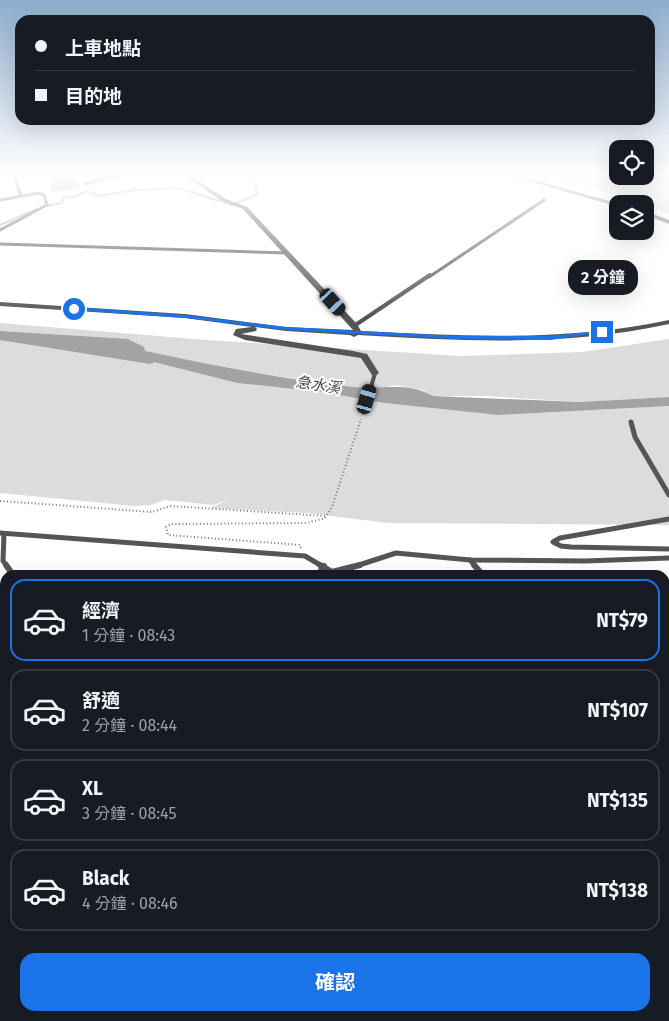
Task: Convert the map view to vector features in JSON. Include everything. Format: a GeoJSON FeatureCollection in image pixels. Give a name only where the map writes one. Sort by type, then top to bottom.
{"type":"FeatureCollection","features":[{"type":"Feature","properties":{"kind":"street"},"geometry":{"type":"LineString","coordinates":[[258,222],[355,329],[355,335],[246,329],[239,331],[237,335],[364,356],[375,373]]}},
{"type":"Feature","properties":{"kind":"street"},"geometry":{"type":"LineString","coordinates":[[0,304],[185,316],[286,329],[355,329],[456,338],[550,338],[637,329],[669,322]]}},
{"type":"Feature","properties":{"kind":"lane"},"geometry":{"type":"LineString","coordinates":[[0,230],[16,222]]}},
{"type":"Feature","properties":{"kind":"lane"},"geometry":{"type":"LineString","coordinates":[[355,329],[512,222]]}},
{"type":"Feature","properties":{"kind":"lane"},"geometry":{"type":"LineString","coordinates":[[0,244],[287,253]]}},
{"type":"Feature","properties":{"kind":"lane"},"geometry":{"type":"LineString","coordinates":[[364,412],[375,373]]}},
{"type":"Feature","properties":{"kind":"lane"},"geometry":{"type":"LineString","coordinates":[[631,422],[635,437],[669,495]]}},
{"type":"Feature","properties":{"kind":"lane"},"geometry":{"type":"LineString","coordinates":[[669,519],[560,538],[553,542],[560,546],[571,547],[669,549]]}},
{"type":"Feature","properties":{"kind":"lane"},"geometry":{"type":"LineString","coordinates":[[9,570],[3,561],[2,534],[305,556],[329,570]]}},
{"type":"Feature","properties":{"kind":"lane"},"geometry":{"type":"LineString","coordinates":[[341,570],[396,553],[470,560],[585,562],[669,558]]}},
{"type":"Feature","properties":{"kind":"lane"},"geometry":{"type":"LineString","coordinates":[[470,560],[479,570]]}},
{"type":"Feature","properties":{"kind":"lane"},"geometry":{"type":"LineString","coordinates":[[321,570],[324,566]]}},
{"type":"Feature","properties":{"kind":"path"},"geometry":{"type":"LineString","coordinates":[[328,516],[364,412]]}},
{"type":"Feature","properties":{"kind":"path"},"geometry":{"type":"LineString","coordinates":[[0,501],[152,512],[171,506],[328,516]]}},
{"type":"Feature","properties":{"kind":"path"},"geometry":{"type":"LineString","coordinates":[[305,556],[300,545],[168,535],[166,527],[171,524],[306,523],[328,516]]}},
{"type":"Feature","properties":{"kind":"shaded area"},"geometry":{"type":"Polygon","coordinates":[[[0,323],[207,340],[461,356],[582,352],[669,339],[669,397],[580,402],[486,396],[433,396],[423,390],[395,385],[383,388],[357,387],[247,372],[63,336],[0,331],[0,323]]]}},
{"type":"Feature","properties":{"kind":"shaded area"},"geometry":{"type":"Polygon","coordinates":[[[0,339],[114,352],[237,383],[322,392],[384,403],[498,415],[669,406],[669,525],[388,523],[307,513],[210,508],[231,499],[213,505],[165,500],[151,505],[134,506],[0,493],[0,339]]]}},
{"type":"Feature","properties":{"kind":"water"},"geometry":{"type":"Polygon","coordinates":[[[0,331],[128,339],[144,347],[145,351],[223,367],[355,387],[404,387],[423,391],[433,396],[580,402],[669,397],[669,406],[498,415],[384,403],[322,392],[237,383],[114,352],[0,339],[0,331]]]}},
{"type":"Feature","properties":{"kind":"waterway"},"geometry":{"type":"LineString","coordinates":[[0,225],[8,222]]}},
{"type":"Feature","properties":{"kind":"waterway","name":"急水溪"},"geometry":{"type":"LineString","coordinates":[[0,336],[150,359]]}},
{"type":"Feature","properties":{"kind":"route"},"geometry":{"type":"LineString","coordinates":[[74,309],[185,316],[286,329],[357,331],[456,338],[550,338],[602,332]]}}]}
